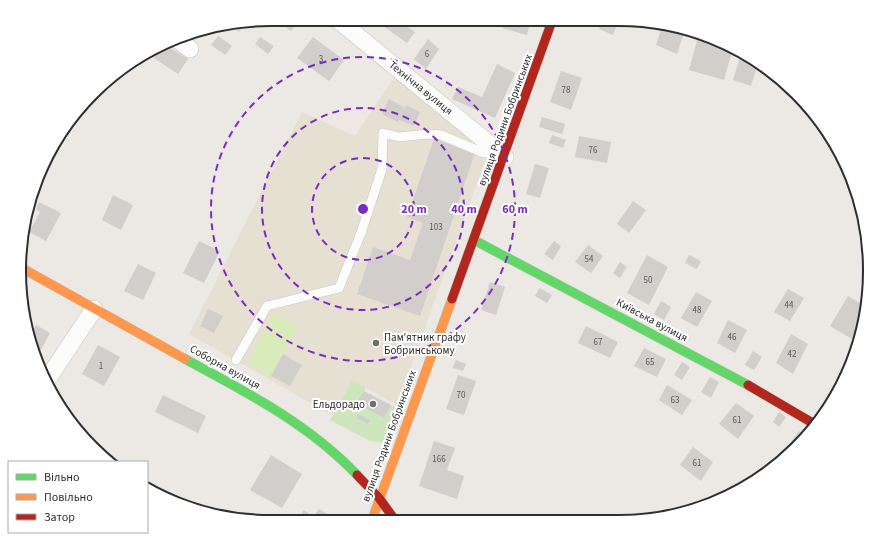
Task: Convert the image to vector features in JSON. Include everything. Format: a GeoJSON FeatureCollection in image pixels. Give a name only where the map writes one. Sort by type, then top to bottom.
{"type":"FeatureCollection","features":[{"type":"Feature","properties":{"kind":"street","name":"Технічна вулиця"},"geometry":{"type":"LineString","coordinates":[[346,26],[499,152]]}},
{"type":"Feature","properties":{"kind":"street","name":"вулиця Родини Бобринських"},"geometry":{"type":"LineString","coordinates":[[374,515],[474,240],[499,152],[550,26]]}},
{"type":"Feature","properties":{"kind":"street","name":"Київська вулиця"},"geometry":{"type":"LineString","coordinates":[[474,240],[763,393],[810,421]]}},
{"type":"Feature","properties":{"kind":"street","name":"Соборна вулиця"},"geometry":{"type":"LineString","coordinates":[[26,270],[275,408],[337,453],[379,498],[391,515]]}},
{"type":"Feature","properties":{"kind":"street"},"geometry":{"type":"LineString","coordinates":[[50,376],[94,309]]}},
{"type":"Feature","properties":{"kind":"lane"},"geometry":{"type":"LineString","coordinates":[[236,360],[267,306],[339,288],[361,233],[382,169],[383,133],[399,137],[429,134],[441,135],[484,153],[499,152]]}},
{"type":"Feature","properties":{"kind":"shaded area"},"geometry":{"type":"Polygon","coordinates":[[[395,76],[486,149],[483,156],[486,158],[397,405],[352,380],[332,415],[189,334],[302,112],[355,136],[395,76]]]}},
{"type":"Feature","properties":{"kind":"green space"},"geometry":{"type":"Polygon","coordinates":[[[274,313],[298,326],[271,376],[247,363],[274,313]]]}},
{"type":"Feature","properties":{"kind":"green space"},"geometry":{"type":"Polygon","coordinates":[[[352,380],[366,387],[357,403],[384,418],[391,405],[400,410],[390,436],[384,443],[370,441],[330,420],[352,380]]]}},
{"type":"Feature","properties":{"kind":"building"},"geometry":{"type":"Polygon","coordinates":[[[285,26],[295,26],[291,31],[285,26]]]}},
{"type":"Feature","properties":{"kind":"building"},"geometry":{"type":"Polygon","coordinates":[[[383,26],[406,26],[415,32],[407,43],[383,26]]]}},
{"type":"Feature","properties":{"kind":"building"},"geometry":{"type":"Polygon","coordinates":[[[503,26],[529,26],[527,35],[502,28],[503,26]]]}},
{"type":"Feature","properties":{"kind":"building"},"geometry":{"type":"Polygon","coordinates":[[[600,26],[617,26],[613,35],[599,29],[600,26]]]}},
{"type":"Feature","properties":{"kind":"building"},"geometry":{"type":"Polygon","coordinates":[[[242,28],[239,32],[234,29],[242,28]]]}},
{"type":"Feature","properties":{"kind":"building"},"geometry":{"type":"Polygon","coordinates":[[[661,30],[684,34],[677,54],[656,45],[661,30]]]}},
{"type":"Feature","properties":{"kind":"building"},"geometry":{"type":"Polygon","coordinates":[[[218,36],[232,46],[225,55],[211,45],[218,36]]]}},
{"type":"Feature","properties":{"kind":"building"},"geometry":{"type":"Polygon","coordinates":[[[260,37],[274,46],[268,54],[255,44],[260,37]]]}},
{"type":"Feature","properties":{"kind":"building"},"geometry":{"type":"Polygon","coordinates":[[[313,37],[344,60],[329,81],[297,58],[313,37]]]}},
{"type":"Feature","properties":{"kind":"building"},"geometry":{"type":"Polygon","coordinates":[[[428,39],[439,49],[426,69],[414,59],[428,39]]]}},
{"type":"Feature","properties":{"kind":"building"},"geometry":{"type":"Polygon","coordinates":[[[697,39],[731,54],[724,80],[689,70],[697,39]]]}},
{"type":"Feature","properties":{"kind":"building"},"geometry":{"type":"Polygon","coordinates":[[[170,48],[188,59],[178,74],[154,58],[157,54],[170,48]]]}},
{"type":"Feature","properties":{"kind":"building"},"geometry":{"type":"Polygon","coordinates":[[[740,58],[756,69],[751,86],[733,80],[740,58]]]}},
{"type":"Feature","properties":{"kind":"building"},"geometry":{"type":"Polygon","coordinates":[[[497,64],[515,73],[495,118],[452,99],[458,87],[482,97],[497,64]]]}},
{"type":"Feature","properties":{"kind":"building"},"geometry":{"type":"Polygon","coordinates":[[[561,71],[582,78],[571,110],[550,102],[561,71]]]}},
{"type":"Feature","properties":{"kind":"building"},"geometry":{"type":"Polygon","coordinates":[[[389,99],[405,108],[406,105],[420,112],[414,126],[399,120],[398,122],[382,114],[389,99]]]}},
{"type":"Feature","properties":{"kind":"building"},"geometry":{"type":"Polygon","coordinates":[[[542,117],[565,124],[562,134],[539,127],[542,117]]]}},
{"type":"Feature","properties":{"kind":"building"},"geometry":{"type":"Polygon","coordinates":[[[552,135],[566,140],[563,148],[549,143],[552,135]]]}},
{"type":"Feature","properties":{"kind":"building"},"geometry":{"type":"Polygon","coordinates":[[[579,136],[611,142],[607,163],[575,157],[579,136]]]}},
{"type":"Feature","properties":{"kind":"building"},"geometry":{"type":"Polygon","coordinates":[[[434,139],[475,153],[420,316],[357,294],[373,247],[410,260],[423,223],[407,217],[434,139]]]}},
{"type":"Feature","properties":{"kind":"building"},"geometry":{"type":"Polygon","coordinates":[[[535,164],[549,168],[540,198],[526,194],[535,164]]]}},
{"type":"Feature","properties":{"kind":"building"},"geometry":{"type":"Polygon","coordinates":[[[113,195],[133,205],[121,230],[102,220],[113,195]]]}},
{"type":"Feature","properties":{"kind":"building"},"geometry":{"type":"Polygon","coordinates":[[[633,201],[646,210],[629,233],[617,224],[633,201]]]}},
{"type":"Feature","properties":{"kind":"building"},"geometry":{"type":"Polygon","coordinates":[[[39,202],[61,213],[46,241],[29,232],[40,212],[36,209],[39,202]]]}},
{"type":"Feature","properties":{"kind":"building"},"geometry":{"type":"Polygon","coordinates":[[[199,241],[220,251],[204,283],[183,273],[199,241]]]}},
{"type":"Feature","properties":{"kind":"building"},"geometry":{"type":"Polygon","coordinates":[[[554,241],[561,246],[553,260],[544,254],[554,241]]]}},
{"type":"Feature","properties":{"kind":"building"},"geometry":{"type":"Polygon","coordinates":[[[588,245],[603,256],[591,273],[575,262],[588,245]]]}},
{"type":"Feature","properties":{"kind":"building"},"geometry":{"type":"Polygon","coordinates":[[[647,255],[668,267],[649,305],[627,293],[647,255]]]}},
{"type":"Feature","properties":{"kind":"building"},"geometry":{"type":"Polygon","coordinates":[[[689,255],[701,261],[697,269],[685,263],[689,255]]]}},
{"type":"Feature","properties":{"kind":"building"},"geometry":{"type":"Polygon","coordinates":[[[620,262],[627,267],[620,278],[613,273],[620,262]]]}},
{"type":"Feature","properties":{"kind":"building"},"geometry":{"type":"Polygon","coordinates":[[[138,264],[156,273],[143,300],[124,291],[138,264]]]}},
{"type":"Feature","properties":{"kind":"building"},"geometry":{"type":"Polygon","coordinates":[[[490,282],[505,287],[496,315],[481,310],[490,282]]]}},
{"type":"Feature","properties":{"kind":"building"},"geometry":{"type":"Polygon","coordinates":[[[539,288],[552,295],[547,303],[535,296],[539,288]]]}},
{"type":"Feature","properties":{"kind":"building"},"geometry":{"type":"Polygon","coordinates":[[[788,289],[804,298],[790,321],[774,312],[788,289]]]}},
{"type":"Feature","properties":{"kind":"building"},"geometry":{"type":"Polygon","coordinates":[[[696,292],[712,301],[697,327],[681,318],[696,292]]]}},
{"type":"Feature","properties":{"kind":"building"},"geometry":{"type":"Polygon","coordinates":[[[848,296],[861,304],[855,334],[852,339],[830,326],[848,296]]]}},
{"type":"Feature","properties":{"kind":"building"},"geometry":{"type":"Polygon","coordinates":[[[661,301],[671,307],[664,320],[654,314],[661,301]]]}},
{"type":"Feature","properties":{"kind":"building"},"geometry":{"type":"Polygon","coordinates":[[[208,309],[223,316],[214,333],[200,326],[208,309]]]}},
{"type":"Feature","properties":{"kind":"building"},"geometry":{"type":"Polygon","coordinates":[[[728,320],[747,330],[735,353],[717,343],[728,320]]]}},
{"type":"Feature","properties":{"kind":"building"},"geometry":{"type":"Polygon","coordinates":[[[36,325],[50,333],[40,351],[34,334],[33,330],[36,325]]]}},
{"type":"Feature","properties":{"kind":"building"},"geometry":{"type":"Polygon","coordinates":[[[586,326],[618,342],[610,358],[578,343],[586,326]]]}},
{"type":"Feature","properties":{"kind":"building"},"geometry":{"type":"Polygon","coordinates":[[[791,334],[808,344],[793,374],[776,363],[791,334]]]}},
{"type":"Feature","properties":{"kind":"building"},"geometry":{"type":"Polygon","coordinates":[[[98,345],[120,357],[104,386],[82,374],[98,345]]]}},
{"type":"Feature","properties":{"kind":"building"},"geometry":{"type":"Polygon","coordinates":[[[644,348],[666,359],[657,377],[634,366],[644,348]]]}},
{"type":"Feature","properties":{"kind":"building"},"geometry":{"type":"Polygon","coordinates":[[[753,351],[762,357],[754,370],[745,365],[753,351]]]}},
{"type":"Feature","properties":{"kind":"building"},"geometry":{"type":"Polygon","coordinates":[[[283,354],[302,365],[290,386],[271,376],[283,354]]]}},
{"type":"Feature","properties":{"kind":"building"},"geometry":{"type":"Polygon","coordinates":[[[456,360],[466,364],[463,371],[453,368],[456,360]]]}},
{"type":"Feature","properties":{"kind":"building"},"geometry":{"type":"Polygon","coordinates":[[[682,362],[690,367],[682,380],[674,375],[682,362]]]}},
{"type":"Feature","properties":{"kind":"building"},"geometry":{"type":"Polygon","coordinates":[[[458,375],[476,381],[464,415],[446,409],[458,375]]]}},
{"type":"Feature","properties":{"kind":"building"},"geometry":{"type":"Polygon","coordinates":[[[710,377],[719,382],[711,398],[701,392],[710,377]]]}},
{"type":"Feature","properties":{"kind":"building"},"geometry":{"type":"Polygon","coordinates":[[[667,385],[692,400],[682,415],[659,400],[667,385]]]}},
{"type":"Feature","properties":{"kind":"building","name":"Ельдорадо"},"geometry":{"type":"Polygon","coordinates":[[[364,391],[391,405],[384,418],[356,403],[364,391]]]}},
{"type":"Feature","properties":{"kind":"building"},"geometry":{"type":"Polygon","coordinates":[[[163,395],[206,416],[198,433],[155,412],[163,395]]]}},
{"type":"Feature","properties":{"kind":"building"},"geometry":{"type":"Polygon","coordinates":[[[345,401],[349,401],[351,405],[349,409],[345,409],[343,407],[343,403],[345,401]]]}},
{"type":"Feature","properties":{"kind":"building"},"geometry":{"type":"Polygon","coordinates":[[[736,403],[754,416],[738,439],[719,424],[736,403]]]}},
{"type":"Feature","properties":{"kind":"building"},"geometry":{"type":"Polygon","coordinates":[[[779,412],[786,417],[779,427],[773,422],[779,412]]]}},
{"type":"Feature","properties":{"kind":"building"},"geometry":{"type":"Polygon","coordinates":[[[358,414],[370,420],[368,424],[356,418],[358,414]]]}},
{"type":"Feature","properties":{"kind":"building"},"geometry":{"type":"Polygon","coordinates":[[[799,431],[801,433],[791,443],[788,446],[799,431]]]}},
{"type":"Feature","properties":{"kind":"building"},"geometry":{"type":"Polygon","coordinates":[[[434,441],[455,448],[447,470],[464,476],[457,499],[419,486],[434,441]]]}},
{"type":"Feature","properties":{"kind":"building"},"geometry":{"type":"Polygon","coordinates":[[[693,447],[713,462],[701,481],[680,465],[693,447]]]}},
{"type":"Feature","properties":{"kind":"building"},"geometry":{"type":"Polygon","coordinates":[[[271,455],[302,474],[282,508],[250,490],[271,455]]]}},
{"type":"Feature","properties":{"kind":"building"},"geometry":{"type":"Polygon","coordinates":[[[319,509],[329,515],[314,515],[319,509]]]}},
{"type":"Feature","properties":{"kind":"building"},"geometry":{"type":"Polygon","coordinates":[[[304,510],[310,515],[300,515],[304,510]]]}},
{"type":"Feature","properties":{"kind":"traffic: fast"},"geometry":{"type":"LineString","coordinates":[[474,240],[748,385]]}},
{"type":"Feature","properties":{"kind":"traffic: fast"},"geometry":{"type":"LineString","coordinates":[[185,359],[276,410],[318,440],[357,475]]}},
{"type":"Feature","properties":{"kind":"traffic: slow"},"geometry":{"type":"LineString","coordinates":[[26,270],[185,359]]}},
{"type":"Feature","properties":{"kind":"traffic: slow"},"geometry":{"type":"LineString","coordinates":[[374,515],[452,299]]}},
{"type":"Feature","properties":{"kind":"traffic: jam"},"geometry":{"type":"LineString","coordinates":[[452,299],[550,26]]}},
{"type":"Feature","properties":{"kind":"traffic: jam"},"geometry":{"type":"LineString","coordinates":[[748,385],[810,422]]}},
{"type":"Feature","properties":{"kind":"traffic: jam"},"geometry":{"type":"LineString","coordinates":[[357,475],[379,498],[391,515]]}},
{"type":"Feature","properties":{"kind":"place","name":"Пам'ятник графу Бобринському"},"geometry":{"type":"Point","coordinates":[376,343]}},
{"type":"Feature","properties":{"kind":"place","name":"Ельдорадо"},"geometry":{"type":"Point","coordinates":[373,404]}}]}
